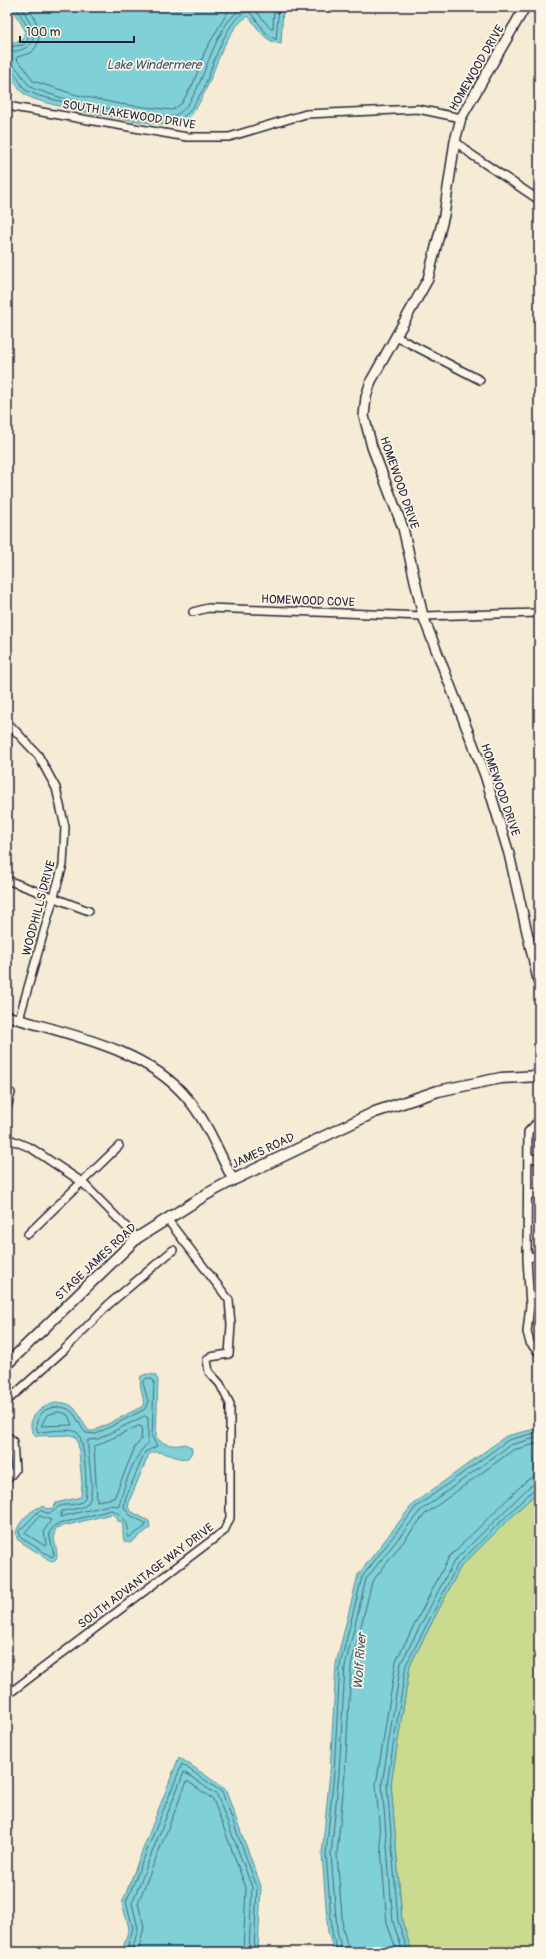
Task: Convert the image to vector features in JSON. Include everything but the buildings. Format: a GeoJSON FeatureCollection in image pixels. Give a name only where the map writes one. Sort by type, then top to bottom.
{"type":"FeatureCollection","features":[{"type":"Feature","properties":{"kind":"main road","name":"JAMES ROAD"},"geometry":{"type":"LineString","coordinates":[[233,1180],[375,1112],[438,1091],[501,1078],[539,1076]]}},
{"type":"Feature","properties":{"kind":"main road","name":"STAGE JAMES ROAD"},"geometry":{"type":"LineString","coordinates":[[7,1364],[138,1238],[233,1180]]}},
{"type":"Feature","properties":{"kind":"street","name":"HOMEWOOD DRIVE"},"geometry":{"type":"LineString","coordinates":[[525,7],[461,118],[455,141],[444,215],[428,279],[371,381],[366,397],[364,416],[372,447],[403,528],[423,616],[487,781],[509,854],[539,984]]}},
{"type":"Feature","properties":{"kind":"street","name":"SOUTH LAKEWOOD DRIVE"},"geometry":{"type":"LineString","coordinates":[[7,106],[187,137],[229,137],[306,114],[418,109],[461,118]]}},
{"type":"Feature","properties":{"kind":"street"},"geometry":{"type":"LineString","coordinates":[[455,141],[472,155],[539,200]]}},
{"type":"Feature","properties":{"kind":"street"},"geometry":{"type":"LineString","coordinates":[[395,336],[480,380]]}},
{"type":"Feature","properties":{"kind":"street","name":"HOMEWOOD COVE"},"geometry":{"type":"LineString","coordinates":[[193,612],[208,608],[423,616],[539,613]]}},
{"type":"Feature","properties":{"kind":"street","name":"WOODHILLS DRIVE"},"geometry":{"type":"LineString","coordinates":[[7,722],[38,755],[56,788],[65,827],[63,865],[19,1020]]}},
{"type":"Feature","properties":{"kind":"street"},"geometry":{"type":"LineString","coordinates":[[7,880],[89,911]]}},
{"type":"Feature","properties":{"kind":"street","name":"JAMES ROAD"},"geometry":{"type":"LineString","coordinates":[[7,1016],[113,1049],[141,1061],[164,1075],[188,1098],[204,1123],[233,1180]]}},
{"type":"Feature","properties":{"kind":"street"},"geometry":{"type":"LineString","coordinates":[[7,1108],[11,1093]]}},
{"type":"Feature","properties":{"kind":"street"},"geometry":{"type":"LineString","coordinates":[[539,1120],[528,1132],[527,1258],[530,1305],[527,1332],[530,1343],[539,1353]]}},
{"type":"Feature","properties":{"kind":"street"},"geometry":{"type":"LineString","coordinates":[[7,1138],[31,1148],[82,1182],[138,1238]]}},
{"type":"Feature","properties":{"kind":"street"},"geometry":{"type":"LineString","coordinates":[[28,1234],[119,1146]]}},
{"type":"Feature","properties":{"kind":"street"},"geometry":{"type":"LineString","coordinates":[[528,1157],[539,1160]]}},
{"type":"Feature","properties":{"kind":"street"},"geometry":{"type":"LineString","coordinates":[[528,1195],[539,1192]]}},
{"type":"Feature","properties":{"kind":"street","name":"SOUTH ADVANTAGE WAY DRIVE"},"geometry":{"type":"LineString","coordinates":[[7,1695],[224,1531],[230,1518],[230,1404],[220,1384],[209,1372],[207,1360],[210,1357],[229,1354],[231,1325],[229,1300],[167,1219]]}},
{"type":"Feature","properties":{"kind":"street"},"geometry":{"type":"LineString","coordinates":[[7,1401],[64,1350],[108,1305],[173,1250]]}},
{"type":"Feature","properties":{"kind":"street"},"geometry":{"type":"LineString","coordinates":[[527,1258],[539,1254]]}},
{"type":"Feature","properties":{"kind":"street"},"geometry":{"type":"LineString","coordinates":[[530,1305],[539,1302]]}},
{"type":"Feature","properties":{"kind":"street"},"geometry":{"type":"LineString","coordinates":[[7,1438],[10,1438],[13,1442],[15,1470],[7,1480]]}},
{"type":"Feature","properties":{"kind":"green space"},"geometry":{"type":"Polygon","coordinates":[[[539,1490],[539,1952],[412,1952],[402,1921],[391,1784],[410,1665],[461,1566],[539,1490]]]}},
{"type":"Feature","properties":{"kind":"water","name":"Lake Windermere"},"geometry":{"type":"Polygon","coordinates":[[[11,7],[283,7],[281,44],[275,43],[266,37],[248,16],[238,24],[230,35],[200,102],[191,116],[175,126],[144,122],[70,109],[34,99],[21,91],[7,72],[7,43],[22,41],[25,30],[11,7]]]}},
{"type":"Feature","properties":{"kind":"water"},"geometry":{"type":"Polygon","coordinates":[[[147,1374],[155,1375],[158,1380],[156,1437],[165,1444],[169,1445],[185,1444],[191,1447],[192,1452],[188,1458],[178,1458],[158,1452],[149,1454],[128,1507],[132,1512],[149,1521],[150,1528],[130,1543],[124,1541],[122,1522],[118,1521],[117,1517],[111,1514],[56,1528],[54,1532],[54,1540],[57,1556],[56,1560],[52,1562],[18,1540],[16,1535],[17,1530],[23,1520],[38,1508],[43,1506],[47,1509],[53,1508],[56,1503],[81,1497],[82,1484],[78,1442],[75,1436],[70,1435],[36,1436],[32,1429],[31,1423],[34,1416],[47,1406],[55,1403],[63,1403],[73,1407],[89,1431],[94,1431],[143,1406],[140,1380],[141,1376],[147,1374]]]}},
{"type":"Feature","properties":{"kind":"water","name":"Wolf River"},"geometry":{"type":"Polygon","coordinates":[[[539,1428],[539,1490],[461,1566],[410,1665],[391,1784],[402,1921],[412,1952],[334,1952],[328,1932],[322,1854],[330,1772],[336,1664],[358,1575],[413,1504],[506,1436],[539,1428]]]}},
{"type":"Feature","properties":{"kind":"water"},"geometry":{"type":"Polygon","coordinates":[[[179,1757],[225,1789],[261,1886],[258,1952],[122,1952],[129,1928],[122,1903],[179,1757]]]}}]}
